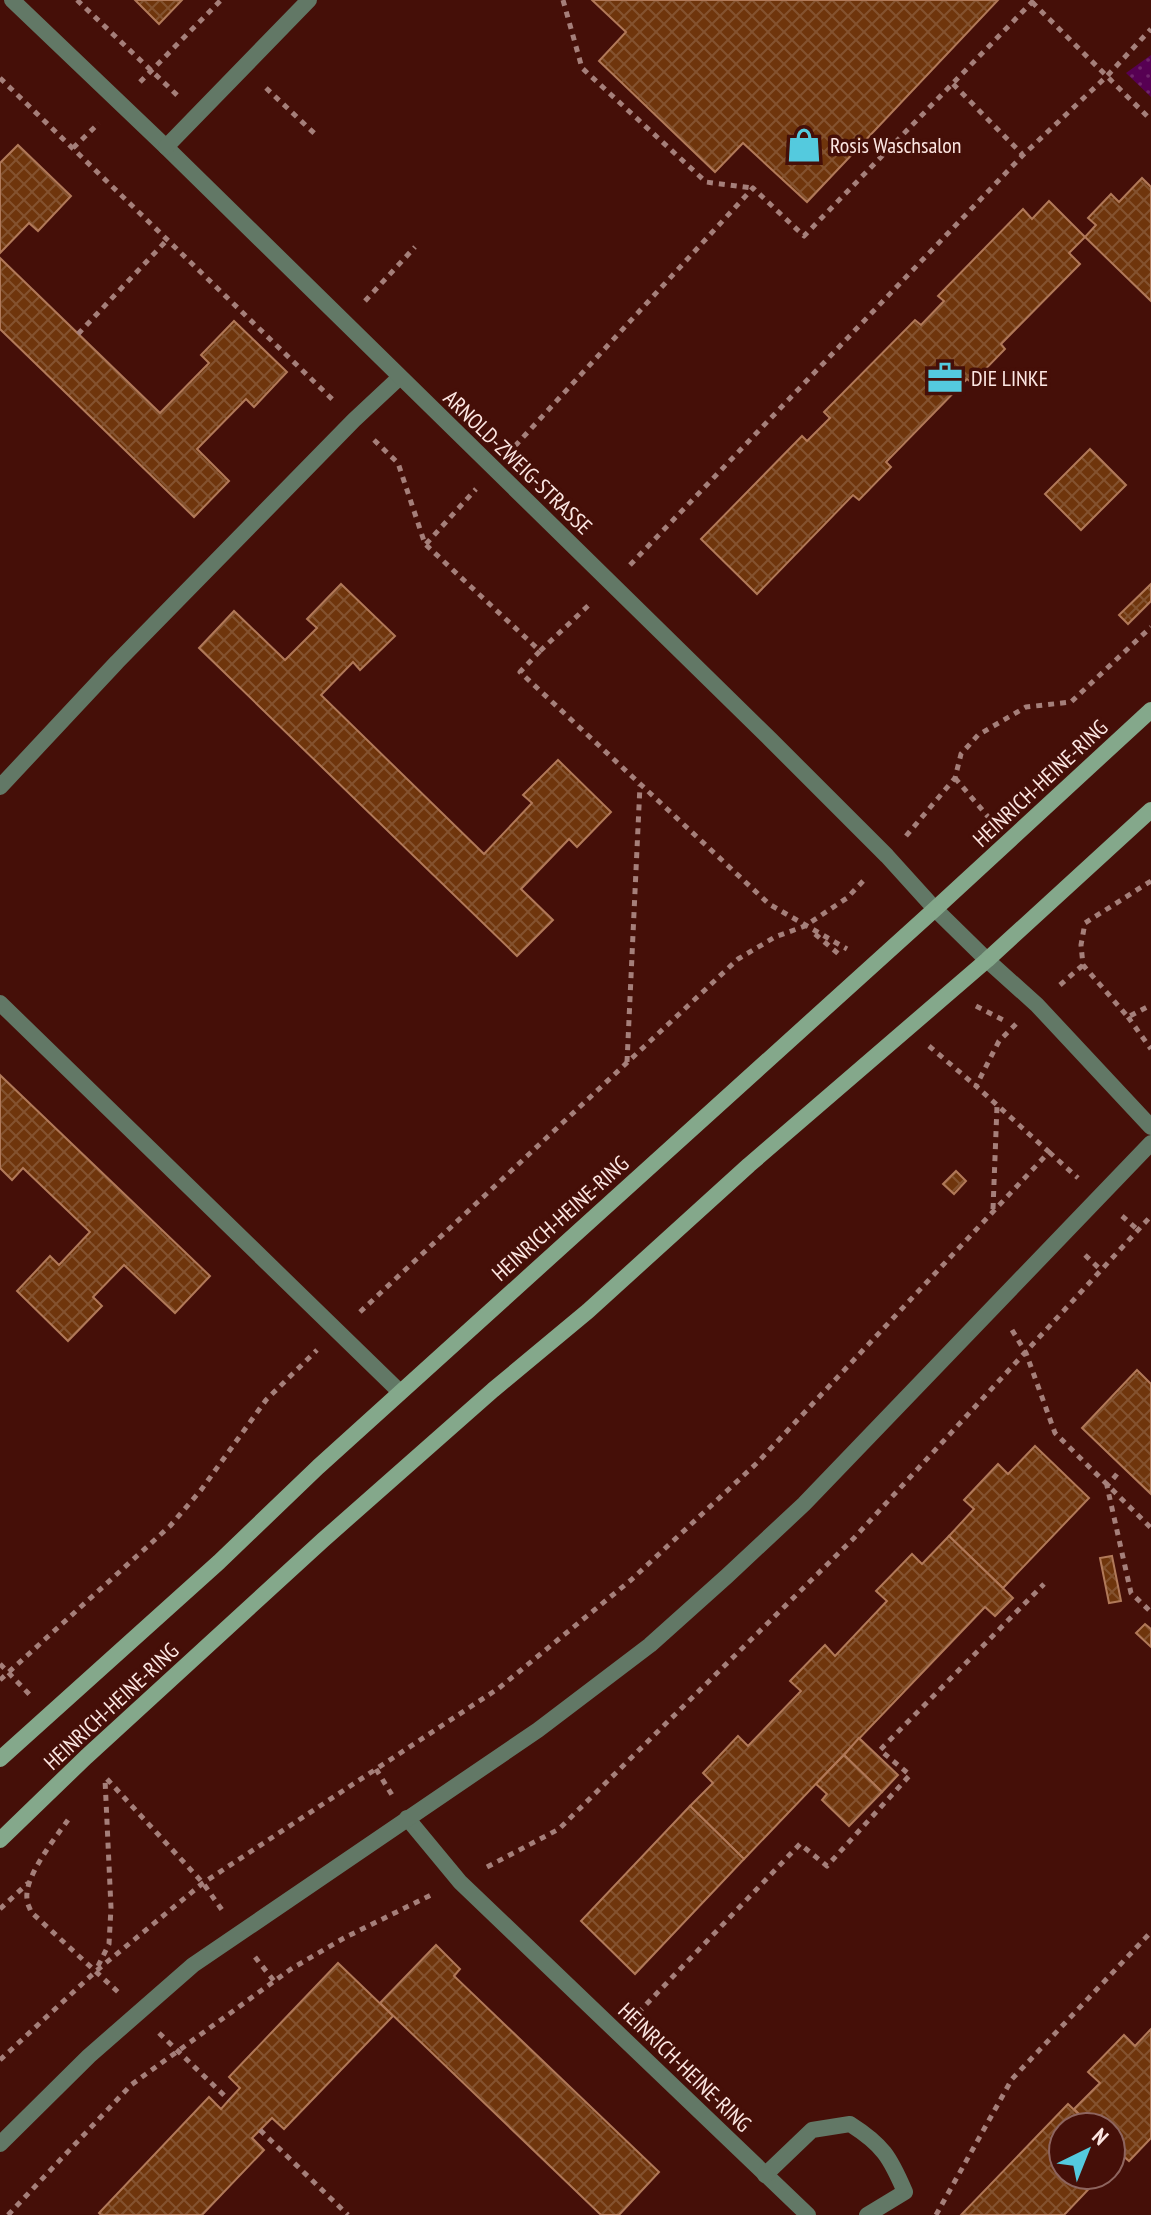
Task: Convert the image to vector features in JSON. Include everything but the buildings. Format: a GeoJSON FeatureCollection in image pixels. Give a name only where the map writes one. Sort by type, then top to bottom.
{"type":"FeatureCollection","features":[{"type":"Feature","properties":{"kind":"main road","name":"HEINRICH-HEINE-RING"},"geometry":{"type":"LineString","coordinates":[[0,1759],[1151,710]]}},
{"type":"Feature","properties":{"kind":"main road","name":"HEINRICH-HEINE-RING"},"geometry":{"type":"LineString","coordinates":[[0,1840],[323,1540],[987,960],[1151,810]]}},
{"type":"Feature","properties":{"kind":"street","name":"ARNOLD-ZWEIG-STRASSE"},"geometry":{"type":"LineString","coordinates":[[12,0],[166,147],[887,856],[935,909],[1037,1005],[1151,1127]]}},
{"type":"Feature","properties":{"kind":"street"},"geometry":{"type":"LineString","coordinates":[[166,147],[309,0]]}},
{"type":"Feature","properties":{"kind":"street"},"geometry":{"type":"LineString","coordinates":[[0,787],[117,662],[400,377]]}},
{"type":"Feature","properties":{"kind":"street"},"geometry":{"type":"LineString","coordinates":[[0,1003],[400,1392]]}},
{"type":"Feature","properties":{"kind":"street"},"geometry":{"type":"LineString","coordinates":[[0,2144],[89,2056],[193,1965],[538,1730],[661,1635],[804,1504],[1151,1143]]}},
{"type":"Feature","properties":{"kind":"street","name":"HEINRICH-HEINE-RING"},"geometry":{"type":"LineString","coordinates":[[407,1818],[460,1882],[808,2215]]}},
{"type":"Feature","properties":{"kind":"street"},"geometry":{"type":"LineString","coordinates":[[765,2175],[812,2130],[850,2124],[871,2137],[892,2160],[905,2192],[867,2215]]}},
{"type":"Feature","properties":{"kind":"path"},"geometry":{"type":"LineString","coordinates":[[77,0],[198,115]]}},
{"type":"Feature","properties":{"kind":"path"},"geometry":{"type":"LineString","coordinates":[[210,0],[215,6]]}},
{"type":"Feature","properties":{"kind":"path"},"geometry":{"type":"LineString","coordinates":[[73,148],[221,0]]}},
{"type":"Feature","properties":{"kind":"path"},"geometry":{"type":"LineString","coordinates":[[563,0],[582,68],[706,182],[753,188],[804,236],[1033,1],[1151,120]]}},
{"type":"Feature","properties":{"kind":"path"},"geometry":{"type":"LineString","coordinates":[[874,963],[769,904],[520,672],[612,584],[1023,155],[1107,76],[1151,29]]}},
{"type":"Feature","properties":{"kind":"path"},"geometry":{"type":"LineString","coordinates":[[244,67],[315,134]]}},
{"type":"Feature","properties":{"kind":"path"},"geometry":{"type":"LineString","coordinates":[[0,78],[398,463],[425,544],[540,651]]}},
{"type":"Feature","properties":{"kind":"path"},"geometry":{"type":"LineString","coordinates":[[953,84],[1023,155]]}},
{"type":"Feature","properties":{"kind":"path"},"geometry":{"type":"LineString","coordinates":[[425,544],[753,188]]}},
{"type":"Feature","properties":{"kind":"path"},"geometry":{"type":"LineString","coordinates":[[78,334],[167,240]]}},
{"type":"Feature","properties":{"kind":"path"},"geometry":{"type":"LineString","coordinates":[[345,323],[415,247]]}},
{"type":"Feature","properties":{"kind":"path"},"geometry":{"type":"LineString","coordinates":[[0,1680],[170,1526],[201,1490],[266,1400],[303,1363],[738,959],[775,937],[805,926],[847,898],[926,814],[955,778],[961,754],[978,735],[1026,707],[1071,702],[1151,627]]}},
{"type":"Feature","properties":{"kind":"path"},"geometry":{"type":"LineString","coordinates":[[627,1062],[640,784]]}},
{"type":"Feature","properties":{"kind":"path"},"geometry":{"type":"LineString","coordinates":[[1151,881],[1085,923],[1081,945],[1083,965],[1151,1049]]}},
{"type":"Feature","properties":{"kind":"path"},"geometry":{"type":"LineString","coordinates":[[0,2060],[96,1971],[203,1883],[499,1688],[631,1580],[758,1462],[1049,1152],[976,1086],[999,1041],[1083,965]]}},
{"type":"Feature","properties":{"kind":"path"},"geometry":{"type":"LineString","coordinates":[[949,993],[1014,1026]]}},
{"type":"Feature","properties":{"kind":"path"},"geometry":{"type":"LineString","coordinates":[[1128,1017],[1151,1005]]}},
{"type":"Feature","properties":{"kind":"path"},"geometry":{"type":"LineString","coordinates":[[993,1210],[997,1106]]}},
{"type":"Feature","properties":{"kind":"path"},"geometry":{"type":"LineString","coordinates":[[8,2215],[131,2085],[291,1969],[344,1938],[460,1882],[559,1829],[854,1538],[1151,1217]]}},
{"type":"Feature","properties":{"kind":"path"},"geometry":{"type":"LineString","coordinates":[[996,1304],[1026,1353],[1055,1433],[1151,1528]]}},
{"type":"Feature","properties":{"kind":"path"},"geometry":{"type":"LineString","coordinates":[[1107,1486],[1117,1474]]}},
{"type":"Feature","properties":{"kind":"path"},"geometry":{"type":"LineString","coordinates":[[1107,1486],[1131,1593],[1151,1612]]}},
{"type":"Feature","properties":{"kind":"path"},"geometry":{"type":"LineString","coordinates":[[617,2033],[800,1844],[827,1866],[910,1775],[880,1750],[1044,1584]]}},
{"type":"Feature","properties":{"kind":"path"},"geometry":{"type":"LineString","coordinates":[[0,1664],[9,1673]]}},
{"type":"Feature","properties":{"kind":"path"},"geometry":{"type":"LineString","coordinates":[[96,1971],[109,1944],[111,1908],[105,1778],[97,1787]]}},
{"type":"Feature","properties":{"kind":"path"},"geometry":{"type":"LineString","coordinates":[[0,1909],[29,1882],[71,1815]]}},
{"type":"Feature","properties":{"kind":"path"},"geometry":{"type":"LineString","coordinates":[[29,1882],[26,1898],[31,1912],[229,2100]]}},
{"type":"Feature","properties":{"kind":"path"},"geometry":{"type":"LineString","coordinates":[[932,2215],[1012,2079],[1151,1932]]}},
{"type":"Feature","properties":{"kind":"path"},"geometry":{"type":"LineString","coordinates":[[260,2130],[348,2215]]}},
{"type":"Feature","properties":{"kind":"shaded area"},"geometry":{"type":"Polygon","coordinates":[[[1151,55],[1151,97],[1126,73],[1151,55]]]}},
{"type":"Feature","properties":{"kind":"place","name":"Rosis Waschsalon"},"geometry":{"type":"Point","coordinates":[804,145]}},
{"type":"Feature","properties":{"kind":"place","name":"DIE LINKE"},"geometry":{"type":"Point","coordinates":[945,378]}}]}
